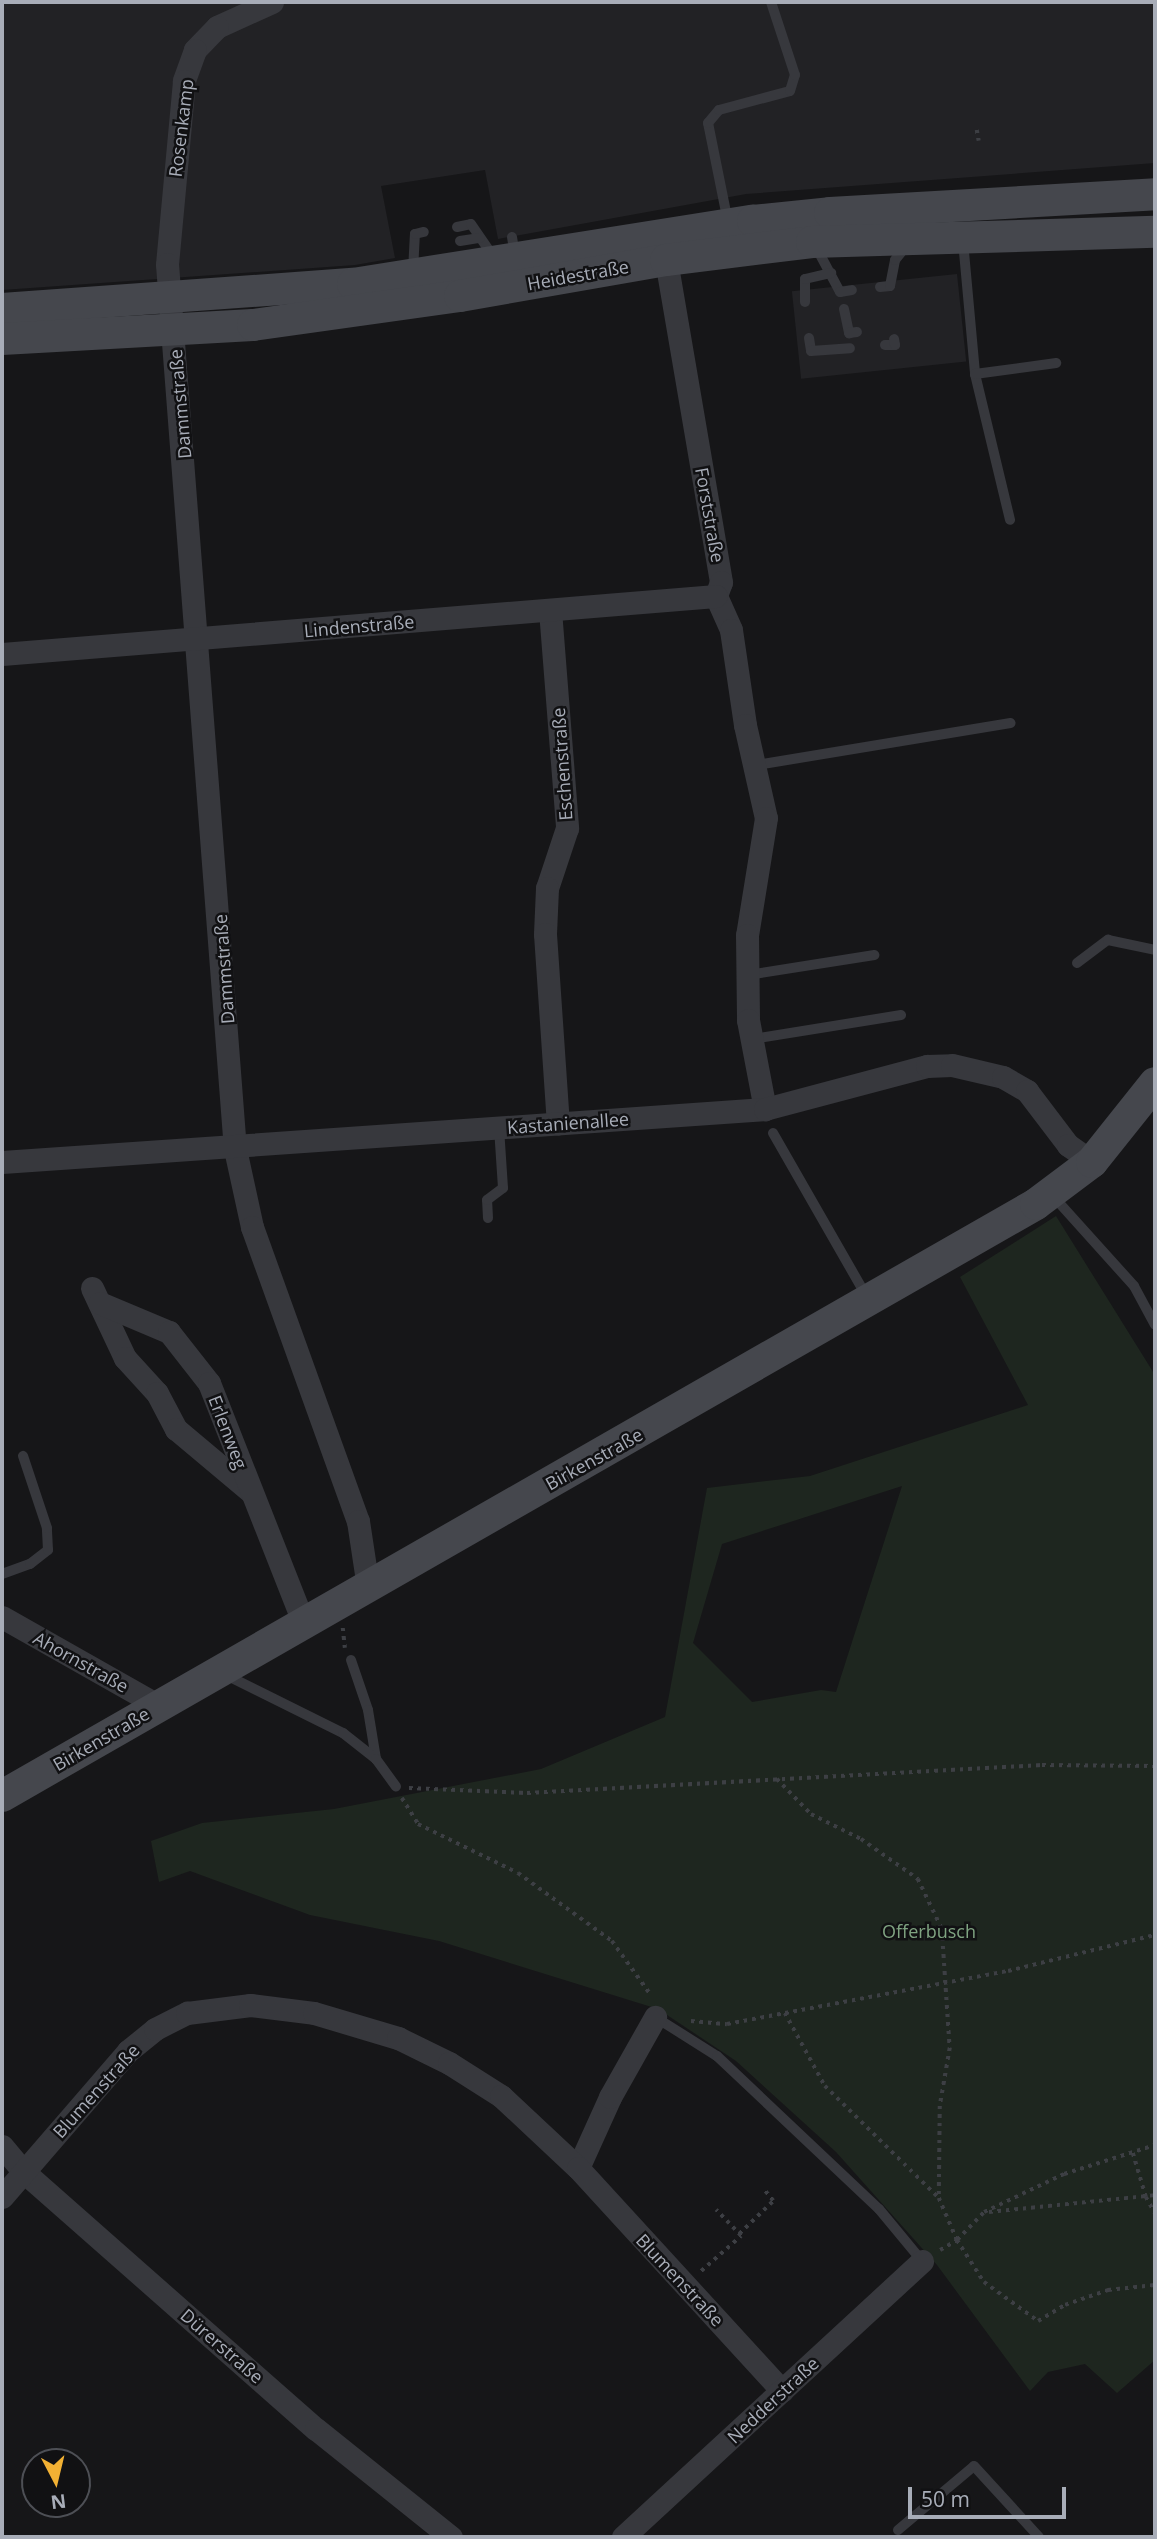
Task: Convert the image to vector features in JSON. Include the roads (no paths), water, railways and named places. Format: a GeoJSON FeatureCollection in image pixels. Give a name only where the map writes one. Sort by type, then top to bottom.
{"type":"FeatureCollection","features":[{"type":"Feature","properties":{"kind":"main road","name":"Heidestraße"},"geometry":{"type":"LineString","coordinates":[[2,309],[172,299],[418,257],[509,254],[729,224],[842,212],[1155,194]]}},
{"type":"Feature","properties":{"kind":"main road","name":"Heidestraße"},"geometry":{"type":"LineString","coordinates":[[2,339],[174,332],[358,312],[666,260],[812,242],[963,241],[1155,232]]}},
{"type":"Feature","properties":{"kind":"main road","name":"Birkenstraße"},"geometry":{"type":"LineString","coordinates":[[2,1796],[869,1301],[1051,1194],[1093,1162],[1155,1083]]}},
{"type":"Feature","properties":{"kind":"street","name":"Rosenkamp"},"geometry":{"type":"LineString","coordinates":[[174,332],[167,264],[184,81],[195,50],[217,27],[271,2]]}},
{"type":"Feature","properties":{"kind":"street","name":"Forststraße"},"geometry":{"type":"LineString","coordinates":[[666,260],[721,582],[716,596],[730,629],[745,724],[757,765],[766,818],[747,935],[753,1039],[765,1109]]}},
{"type":"Feature","properties":{"kind":"street","name":"Dammstraße"},"geometry":{"type":"LineString","coordinates":[[174,332],[235,1149],[247,1209],[358,1521],[368,1587]]}},
{"type":"Feature","properties":{"kind":"street","name":"Lindenstraße"},"geometry":{"type":"LineString","coordinates":[[2,654],[716,596]]}},
{"type":"Feature","properties":{"kind":"street","name":"Eschenstraße"},"geometry":{"type":"LineString","coordinates":[[550,610],[567,828],[547,888],[545,923],[558,1124]]}},
{"type":"Feature","properties":{"kind":"street","name":"Kastanienallee"},"geometry":{"type":"LineString","coordinates":[[2,1162],[235,1149],[765,1109],[928,1066],[953,1065],[1003,1077],[1027,1091],[1068,1145],[1093,1162]]}},
{"type":"Feature","properties":{"kind":"street","name":"Erlenweg"},"geometry":{"type":"LineString","coordinates":[[253,1494],[176,1429],[157,1393],[125,1358],[96,1296],[169,1332],[209,1383],[253,1494],[304,1624]]}},
{"type":"Feature","properties":{"kind":"street","name":"Ahornstraße"},"geometry":{"type":"LineString","coordinates":[[2,1617],[159,1706]]}},
{"type":"Feature","properties":{"kind":"street","name":"Blumenstraße"},"geometry":{"type":"LineString","coordinates":[[2,2197],[128,2051],[155,2029],[187,2013],[250,2004],[314,2013],[398,2038],[449,2063],[501,2096],[578,2168],[782,2391]]}},
{"type":"Feature","properties":{"kind":"street"},"geometry":{"type":"LineString","coordinates":[[578,2168],[610,2097],[654,2017]]}},
{"type":"Feature","properties":{"kind":"street","name":"Dürerstraße"},"geometry":{"type":"LineString","coordinates":[[2,2146],[24,2172],[316,2429],[451,2537]]}},
{"type":"Feature","properties":{"kind":"street","name":"Nedderstraße"},"geometry":{"type":"LineString","coordinates":[[623,2537],[922,2261]]}},
{"type":"Feature","properties":{"kind":"lane"},"geometry":{"type":"LineString","coordinates":[[729,224],[708,123],[719,110],[790,90],[795,75],[771,2]]}},
{"type":"Feature","properties":{"kind":"lane"},"geometry":{"type":"LineString","coordinates":[[457,227],[471,224],[480,238],[509,254]]}},
{"type":"Feature","properties":{"kind":"lane"},"geometry":{"type":"LineString","coordinates":[[418,257],[415,234],[424,232]]}},
{"type":"Feature","properties":{"kind":"lane"},"geometry":{"type":"LineString","coordinates":[[460,240],[480,238]]}},
{"type":"Feature","properties":{"kind":"lane"},"geometry":{"type":"LineString","coordinates":[[963,241],[975,374],[1010,520]]}},
{"type":"Feature","properties":{"kind":"lane"},"geometry":{"type":"LineString","coordinates":[[809,338],[811,351],[854,348],[849,308],[812,242]]}},
{"type":"Feature","properties":{"kind":"lane"},"geometry":{"type":"LineString","coordinates":[[887,289],[895,260],[910,242]]}},
{"type":"Feature","properties":{"kind":"lane"},"geometry":{"type":"LineString","coordinates":[[806,302],[805,279],[831,273]]}},
{"type":"Feature","properties":{"kind":"lane"},"geometry":{"type":"LineString","coordinates":[[840,292],[852,290]]}},
{"type":"Feature","properties":{"kind":"lane"},"geometry":{"type":"LineString","coordinates":[[975,374],[1056,363]]}},
{"type":"Feature","properties":{"kind":"lane"},"geometry":{"type":"LineString","coordinates":[[757,765],[1011,723]]}},
{"type":"Feature","properties":{"kind":"lane"},"geometry":{"type":"LineString","coordinates":[[1077,963],[1108,940],[1155,950]]}},
{"type":"Feature","properties":{"kind":"lane"},"geometry":{"type":"LineString","coordinates":[[748,975],[874,956]]}},
{"type":"Feature","properties":{"kind":"lane"},"geometry":{"type":"LineString","coordinates":[[753,1039],[901,1015]]}},
{"type":"Feature","properties":{"kind":"lane"},"geometry":{"type":"LineString","coordinates":[[488,1218],[487,1200],[503,1188],[499,1128]]}},
{"type":"Feature","properties":{"kind":"lane"},"geometry":{"type":"LineString","coordinates":[[773,1133],[869,1301]]}},
{"type":"Feature","properties":{"kind":"lane"},"geometry":{"type":"LineString","coordinates":[[1051,1194],[1134,1286],[1155,1325]]}},
{"type":"Feature","properties":{"kind":"lane"},"geometry":{"type":"LineString","coordinates":[[2,1574],[30,1564],[48,1550],[47,1528],[23,1456]]}},
{"type":"Feature","properties":{"kind":"lane"},"geometry":{"type":"LineString","coordinates":[[351,1660],[376,1759]]}},
{"type":"Feature","properties":{"kind":"lane"},"geometry":{"type":"LineString","coordinates":[[222,1672],[308,1713],[376,1759],[396,1787]]}},
{"type":"Feature","properties":{"kind":"lane"},"geometry":{"type":"LineString","coordinates":[[654,2017],[717,2056],[879,2209],[922,2261]]}},
{"type":"Feature","properties":{"kind":"lane"},"geometry":{"type":"LineString","coordinates":[[898,2530],[974,2466],[1039,2537]]}},
{"type":"Feature","properties":{"kind":"park label","name":"Offerbusch"},"geometry":{"type":"Point","coordinates":[929,1931]}}]}
